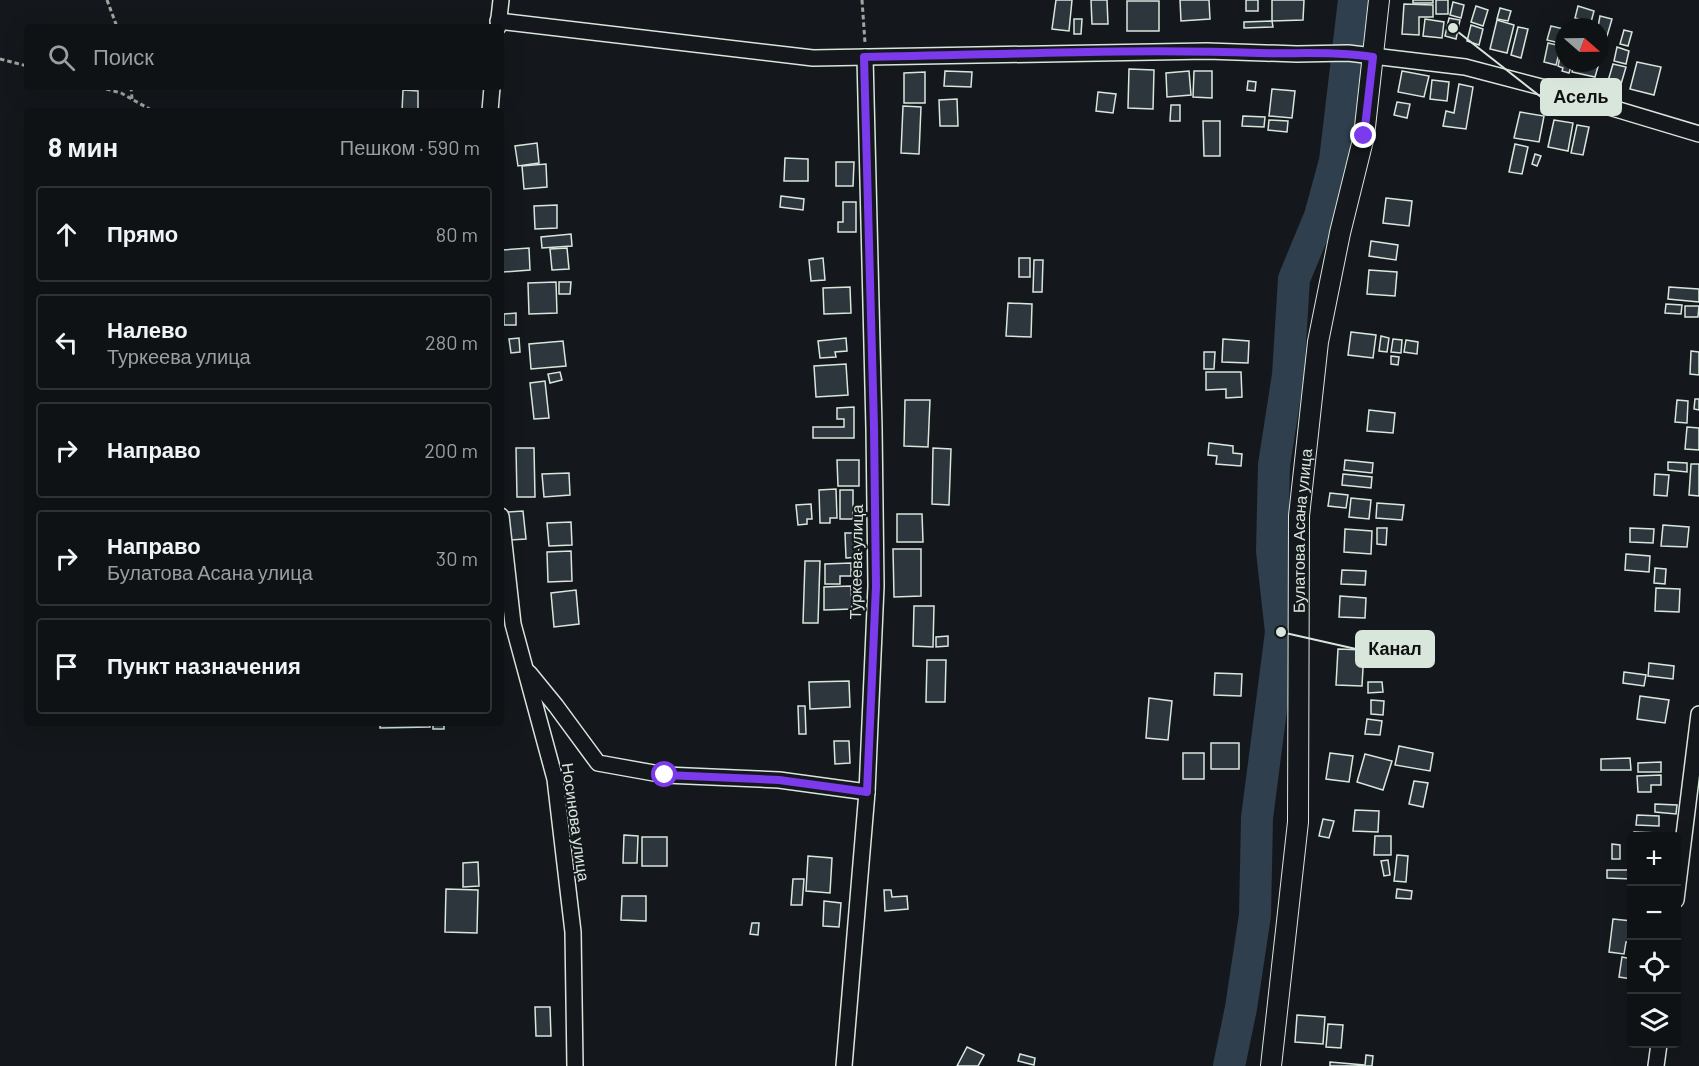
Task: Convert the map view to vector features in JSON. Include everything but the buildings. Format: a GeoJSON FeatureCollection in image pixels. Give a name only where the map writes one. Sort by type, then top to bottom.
{"type":"FeatureCollection","features":[{"type":"Feature","properties":{"kind":"street"},"geometry":{"type":"LineString","coordinates":[[498,24],[501,0]]}},
{"type":"Feature","properties":{"kind":"street","name":"Булатова Асана улица"},"geometry":{"type":"LineString","coordinates":[[1271,1066],[1298,822],[1299,516],[1318,342],[1340,233],[1364,136],[1378,0]]}},
{"type":"Feature","properties":{"kind":"street"},"geometry":{"type":"LineString","coordinates":[[504,25],[813,58],[1207,51],[1348,53],[1464,67],[1549,89],[1699,134]]}},
{"type":"Feature","properties":{"kind":"street","name":"Туркеева улица"},"geometry":{"type":"LineString","coordinates":[[844,1066],[867,792],[876,586],[864,57]]}},
{"type":"Feature","properties":{"kind":"street"},"geometry":{"type":"LineString","coordinates":[[490,108],[492,90]]}},
{"type":"Feature","properties":{"kind":"street","name":"Носинова улица"},"geometry":{"type":"LineString","coordinates":[[504,543],[513,624],[555,779],[573,932],[575,1066]]}},
{"type":"Feature","properties":{"kind":"street"},"geometry":{"type":"LineString","coordinates":[[525,669],[598,763],[665,775],[779,780],[867,792]]}},
{"type":"Feature","properties":{"kind":"street"},"geometry":{"type":"LineString","coordinates":[[1679,886],[1699,714]]}},
{"type":"Feature","properties":{"kind":"street"},"geometry":{"type":"LineString","coordinates":[[1656,1066],[1658,1048]]}},
{"type":"Feature","properties":{"kind":"path"},"geometry":{"type":"LineString","coordinates":[[107,0],[116,24]]}},
{"type":"Feature","properties":{"kind":"path"},"geometry":{"type":"LineString","coordinates":[[862,0],[864,57]]}},
{"type":"Feature","properties":{"kind":"path"},"geometry":{"type":"LineString","coordinates":[[0,58],[24,65]]}},
{"type":"Feature","properties":{"kind":"path"},"geometry":{"type":"LineString","coordinates":[[110,90],[121,93],[148,108]]}},
{"type":"Feature","properties":{"kind":"path"},"geometry":{"type":"LineString","coordinates":[[131,90],[132,99]]}},
{"type":"Feature","properties":{"kind":"waterway"},"geometry":{"type":"LineString","coordinates":[[1229,1066],[1241,1008],[1255,915],[1257,818],[1281,632],[1272,551],[1274,465],[1288,375],[1294,279],[1320,216],[1335,161],[1354,0]]}},
{"type":"Feature","properties":{"kind":"place","name":"Асель"},"geometry":{"type":"Point","coordinates":[1453,28]}},
{"type":"Feature","properties":{"kind":"place","name":"Канал"},"geometry":{"type":"Point","coordinates":[1281,632]}},
{"type":"Feature","properties":{"kind":"route"},"geometry":{"type":"LineString","coordinates":[[665,775],[779,780],[867,792],[869,704],[876,586],[864,57],[1207,51],[1348,53],[1373,57],[1364,136]]}}]}
